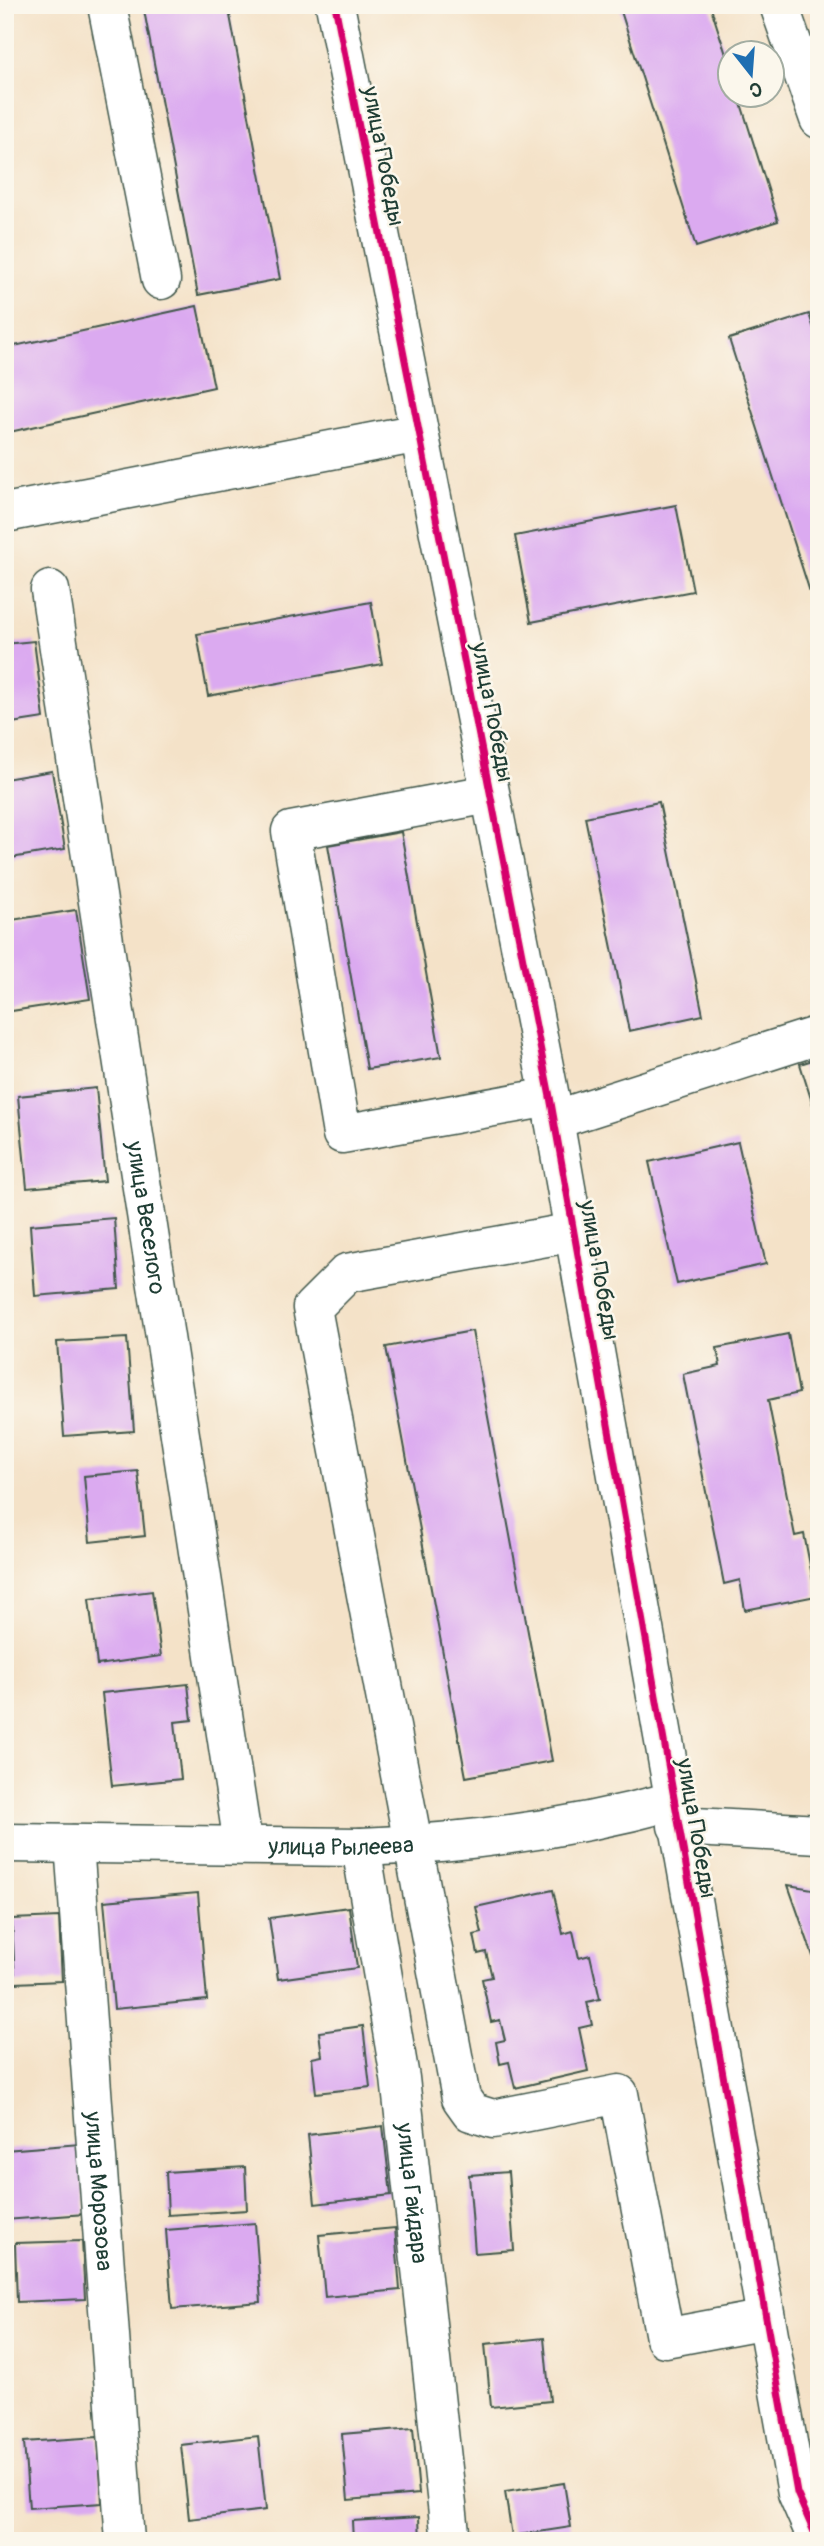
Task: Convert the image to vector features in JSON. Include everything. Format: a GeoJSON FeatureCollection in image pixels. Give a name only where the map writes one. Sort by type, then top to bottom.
{"type":"FeatureCollection","features":[{"type":"Feature","properties":{"kind":"street"},"geometry":{"type":"LineString","coordinates":[[107,5],[161,280]]}},
{"type":"Feature","properties":{"kind":"street","name":"улица Победы"},"geometry":{"type":"LineString","coordinates":[[335,5],[552,1109],[797,2493],[818,2541]]}},
{"type":"Feature","properties":{"kind":"street"},"geometry":{"type":"LineString","coordinates":[[779,5],[819,119]]}},
{"type":"Feature","properties":{"kind":"street"},"geometry":{"type":"LineString","coordinates":[[5,513],[419,433]]}},
{"type":"Feature","properties":{"kind":"street","name":"улица Веселого"},"geometry":{"type":"LineString","coordinates":[[50,590],[243,1844]]}},
{"type":"Feature","properties":{"kind":"street"},"geometry":{"type":"LineString","coordinates":[[489,794],[291,831],[342,1134],[552,1109],[819,1035]]}},
{"type":"Feature","properties":{"kind":"street"},"geometry":{"type":"LineString","coordinates":[[573,1232],[347,1273],[312,1308],[461,2098],[471,2112],[493,2119],[619,2094],[664,2339],[766,2319]]}},
{"type":"Feature","properties":{"kind":"street","name":"улица Рылеева"},"geometry":{"type":"LineString","coordinates":[[5,1843],[361,1847],[415,1845],[675,1814],[819,1834]]}},
{"type":"Feature","properties":{"kind":"street","name":"улица Морозова"},"geometry":{"type":"LineString","coordinates":[[74,1843],[125,2541]]}},
{"type":"Feature","properties":{"kind":"street","name":"улица Гайдара"},"geometry":{"type":"LineString","coordinates":[[361,1847],[400,2078],[451,2541]]}},
{"type":"Feature","properties":{"kind":"building"},"geometry":{"type":"Polygon","coordinates":[[[143,5],[228,5],[280,279],[198,295],[143,5]]]}},
{"type":"Feature","properties":{"kind":"building"},"geometry":{"type":"Polygon","coordinates":[[[619,5],[710,5],[721,38],[716,38],[716,108],[742,108],[778,221],[696,247],[619,5]]]}},
{"type":"Feature","properties":{"kind":"building"},"geometry":{"type":"Polygon","coordinates":[[[197,306],[214,387],[5,433],[5,348],[197,306]]]}},
{"type":"Feature","properties":{"kind":"building"},"geometry":{"type":"Polygon","coordinates":[[[809,314],[819,344],[818,617],[729,339],[809,314]]]}},
{"type":"Feature","properties":{"kind":"building"},"geometry":{"type":"Polygon","coordinates":[[[676,505],[693,591],[531,622],[515,536],[676,505]]]}},
{"type":"Feature","properties":{"kind":"building"},"geometry":{"type":"Polygon","coordinates":[[[371,602],[382,664],[208,696],[197,634],[371,602]]]}},
{"type":"Feature","properties":{"kind":"building"},"geometry":{"type":"Polygon","coordinates":[[[34,641],[44,718],[5,724],[5,644],[34,641]]]}},
{"type":"Feature","properties":{"kind":"building"},"geometry":{"type":"Polygon","coordinates":[[[52,771],[65,849],[5,859],[5,779],[52,771]]]}},
{"type":"Feature","properties":{"kind":"building"},"geometry":{"type":"Polygon","coordinates":[[[659,802],[703,1015],[629,1031],[585,817],[659,802]]]}},
{"type":"Feature","properties":{"kind":"building"},"geometry":{"type":"Polygon","coordinates":[[[401,832],[441,1057],[367,1069],[328,845],[401,832]]]}},
{"type":"Feature","properties":{"kind":"building"},"geometry":{"type":"Polygon","coordinates":[[[76,910],[90,999],[5,1012],[5,921],[76,910]]]}},
{"type":"Feature","properties":{"kind":"building"},"geometry":{"type":"Polygon","coordinates":[[[819,1058],[819,1121],[818,1121],[800,1064],[819,1058]]]}},
{"type":"Feature","properties":{"kind":"building"},"geometry":{"type":"Polygon","coordinates":[[[96,1088],[105,1181],[27,1188],[18,1096],[96,1088]]]}},
{"type":"Feature","properties":{"kind":"building"},"geometry":{"type":"Polygon","coordinates":[[[738,1142],[766,1264],[677,1284],[649,1162],[738,1142]]]}},
{"type":"Feature","properties":{"kind":"building"},"geometry":{"type":"Polygon","coordinates":[[[114,1218],[119,1289],[35,1296],[30,1225],[114,1218]]]}},
{"type":"Feature","properties":{"kind":"building"},"geometry":{"type":"Polygon","coordinates":[[[472,1331],[552,1761],[466,1777],[386,1347],[472,1331]]]}},
{"type":"Feature","properties":{"kind":"building"},"geometry":{"type":"Polygon","coordinates":[[[788,1334],[799,1393],[768,1400],[795,1536],[804,1534],[816,1596],[745,1610],[740,1580],[724,1584],[683,1374],[720,1366],[717,1348],[788,1334]]]}},
{"type":"Feature","properties":{"kind":"building"},"geometry":{"type":"Polygon","coordinates":[[[127,1338],[134,1431],[64,1436],[57,1342],[127,1338]]]}},
{"type":"Feature","properties":{"kind":"building"},"geometry":{"type":"Polygon","coordinates":[[[138,1471],[145,1536],[90,1542],[84,1476],[138,1471]]]}},
{"type":"Feature","properties":{"kind":"building"},"geometry":{"type":"Polygon","coordinates":[[[152,1591],[161,1656],[97,1665],[89,1599],[152,1591]]]}},
{"type":"Feature","properties":{"kind":"building"},"geometry":{"type":"Polygon","coordinates":[[[188,1684],[192,1720],[175,1722],[181,1779],[112,1786],[102,1693],[188,1684]]]}},
{"type":"Feature","properties":{"kind":"building"},"geometry":{"type":"Polygon","coordinates":[[[788,1885],[819,1890],[819,1953],[813,1956],[788,1885]]]}},
{"type":"Feature","properties":{"kind":"building"},"geometry":{"type":"Polygon","coordinates":[[[553,1890],[563,1934],[573,1931],[579,1958],[590,1955],[600,1999],[587,2002],[592,2025],[579,2028],[588,2071],[515,2088],[509,2062],[500,2064],[496,2042],[505,2040],[500,2020],[491,2022],[482,1979],[492,1977],[486,1952],[478,1954],[474,1935],[482,1933],[476,1907],[553,1890]]]}},
{"type":"Feature","properties":{"kind":"building"},"geometry":{"type":"Polygon","coordinates":[[[198,1893],[207,2000],[114,2009],[104,1901],[198,1893]]]}},
{"type":"Feature","properties":{"kind":"building"},"geometry":{"type":"Polygon","coordinates":[[[349,1907],[357,1968],[278,1979],[269,1918],[349,1907]]]}},
{"type":"Feature","properties":{"kind":"building"},"geometry":{"type":"Polygon","coordinates":[[[59,1917],[62,1981],[15,1983],[12,1919],[59,1917]]]}},
{"type":"Feature","properties":{"kind":"building"},"geometry":{"type":"Polygon","coordinates":[[[363,2026],[370,2087],[316,2093],[312,2058],[322,2056],[319,2032],[363,2026]]]}},
{"type":"Feature","properties":{"kind":"building"},"geometry":{"type":"Polygon","coordinates":[[[383,2126],[391,2195],[315,2204],[308,2135],[383,2126]]]}},
{"type":"Feature","properties":{"kind":"building"},"geometry":{"type":"Polygon","coordinates":[[[80,2144],[85,2214],[5,2220],[5,2150],[80,2144]]]}},
{"type":"Feature","properties":{"kind":"building"},"geometry":{"type":"Polygon","coordinates":[[[245,2167],[247,2210],[168,2215],[166,2172],[245,2167]]]}},
{"type":"Feature","properties":{"kind":"building"},"geometry":{"type":"Polygon","coordinates":[[[508,2172],[514,2250],[475,2253],[469,2175],[508,2172]]]}},
{"type":"Feature","properties":{"kind":"building"},"geometry":{"type":"Polygon","coordinates":[[[255,2223],[261,2302],[172,2309],[166,2230],[255,2223]]]}},
{"type":"Feature","properties":{"kind":"building"},"geometry":{"type":"Polygon","coordinates":[[[395,2228],[400,2290],[325,2297],[319,2235],[395,2228]]]}},
{"type":"Feature","properties":{"kind":"building"},"geometry":{"type":"Polygon","coordinates":[[[82,2241],[85,2299],[17,2302],[15,2243],[82,2241]]]}},
{"type":"Feature","properties":{"kind":"building"},"geometry":{"type":"Polygon","coordinates":[[[544,2338],[550,2401],[491,2407],[485,2344],[544,2338]]]}},
{"type":"Feature","properties":{"kind":"building"},"geometry":{"type":"Polygon","coordinates":[[[413,2428],[419,2494],[348,2500],[342,2434],[413,2428]]]}},
{"type":"Feature","properties":{"kind":"building"},"geometry":{"type":"Polygon","coordinates":[[[258,2436],[266,2510],[189,2519],[181,2445],[258,2436]]]}},
{"type":"Feature","properties":{"kind":"building"},"geometry":{"type":"Polygon","coordinates":[[[98,2437],[102,2503],[29,2508],[24,2442],[98,2437]]]}},
{"type":"Feature","properties":{"kind":"building"},"geometry":{"type":"Polygon","coordinates":[[[564,2483],[571,2527],[512,2536],[505,2492],[564,2483]]]}},
{"type":"Feature","properties":{"kind":"building"},"geometry":{"type":"Polygon","coordinates":[[[419,2517],[420,2541],[353,2541],[352,2521],[419,2517]]]}},
{"type":"Feature","properties":{"kind":"cycle path"},"geometry":{"type":"LineString","coordinates":[[335,5],[550,1097],[797,2493],[818,2541]]}}]}
